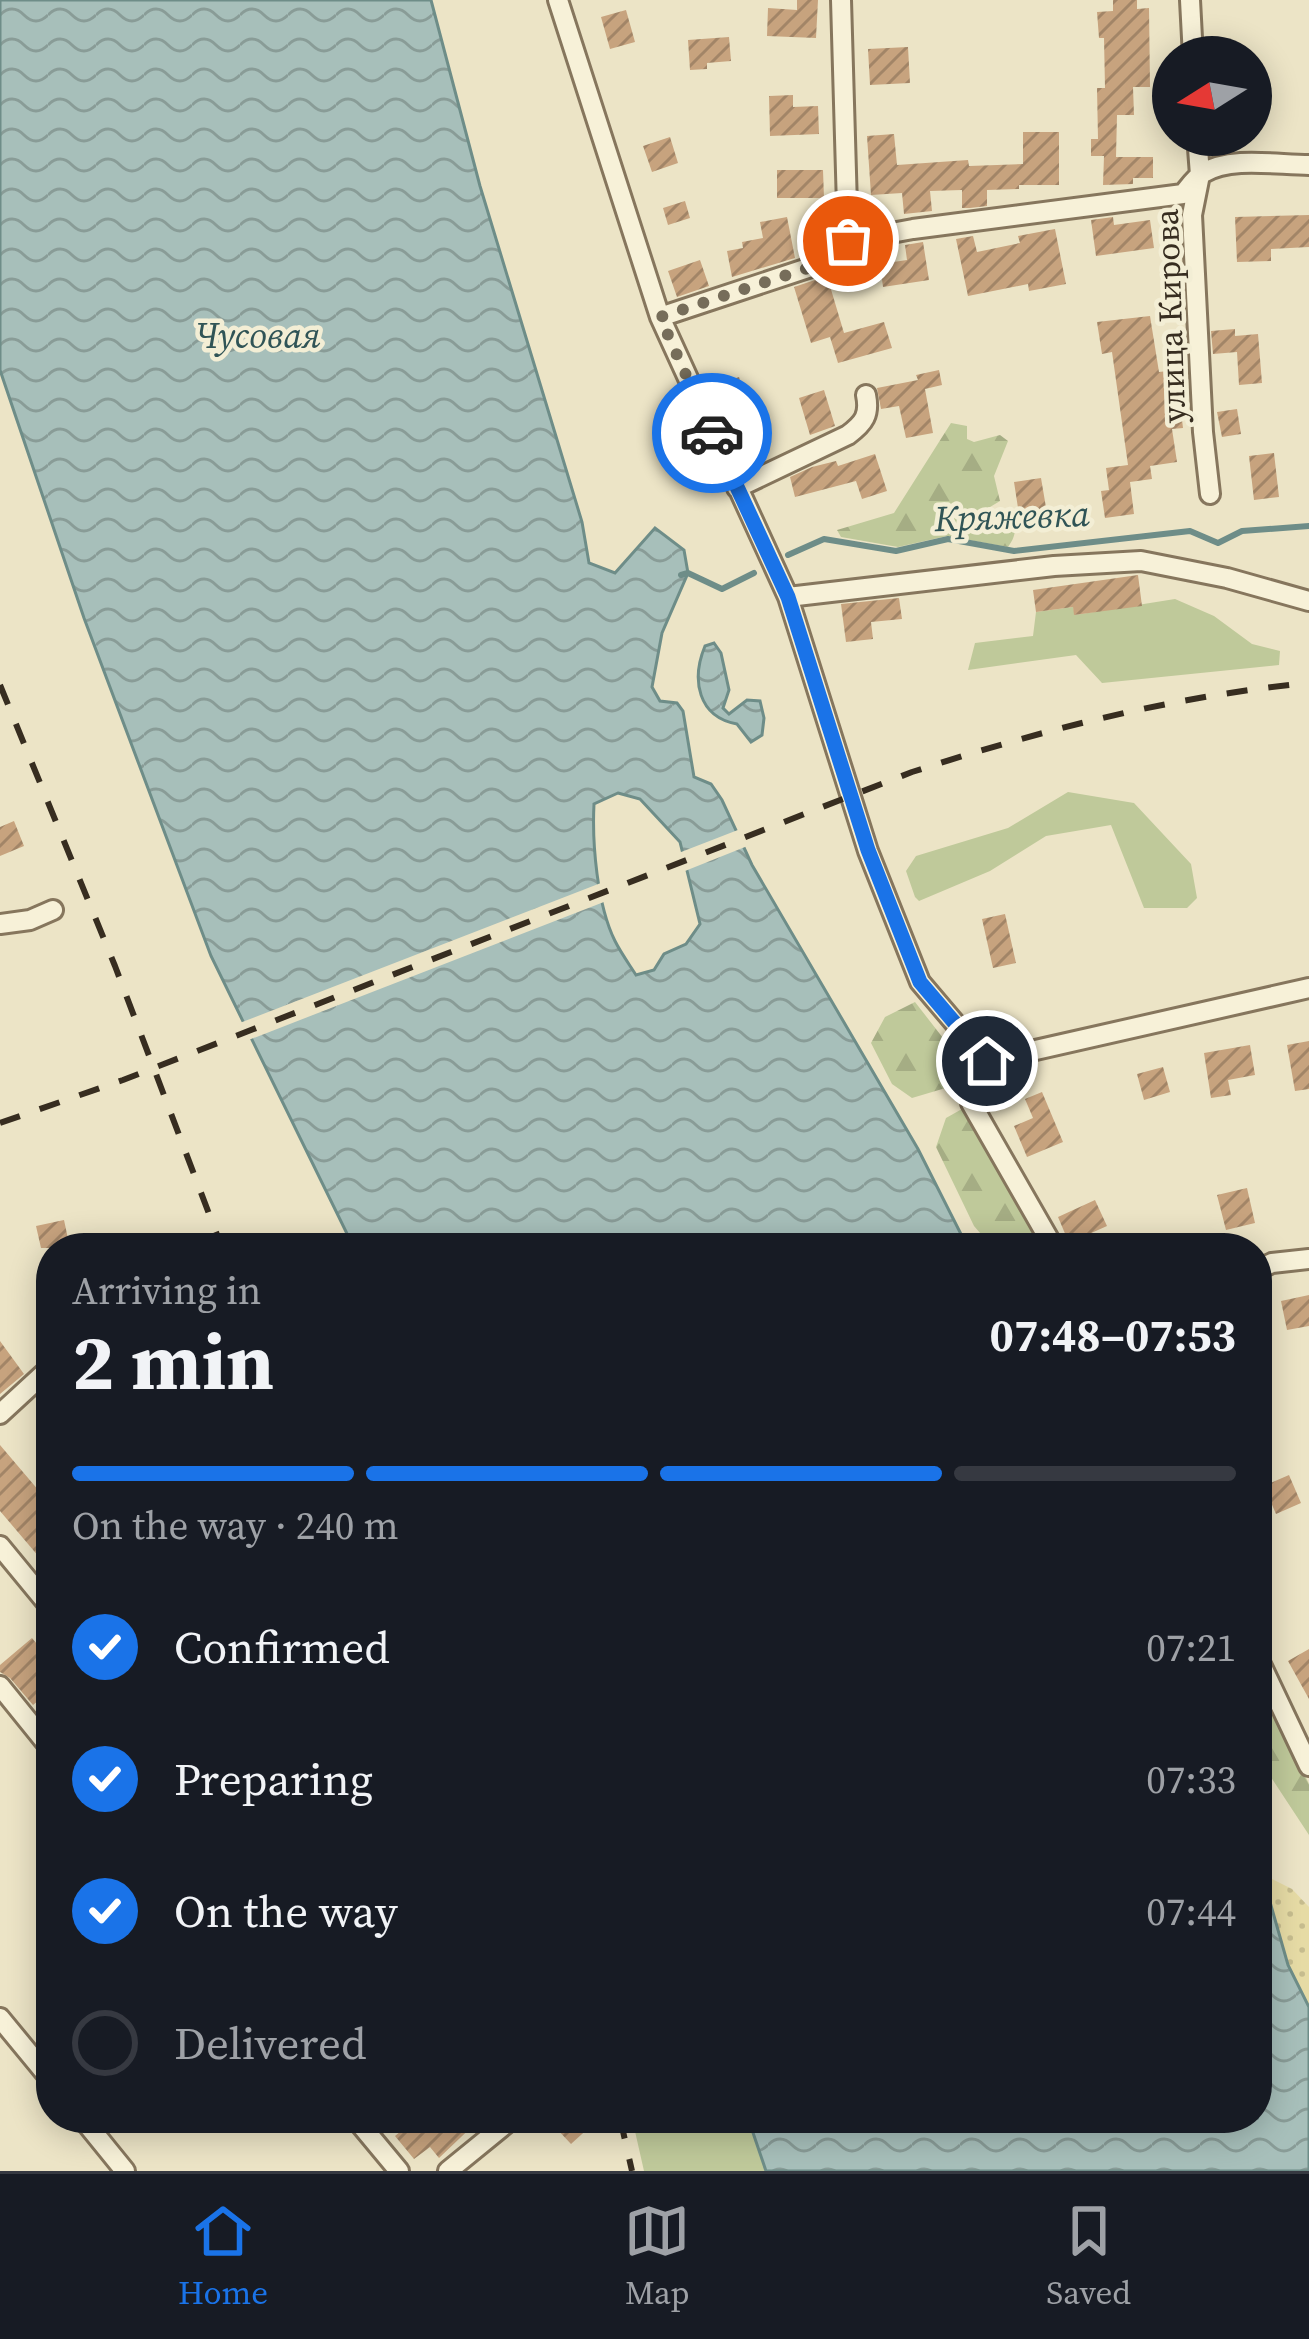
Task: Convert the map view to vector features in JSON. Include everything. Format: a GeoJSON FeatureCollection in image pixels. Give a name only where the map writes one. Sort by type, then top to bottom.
{"type":"FeatureCollection","features":[{"type":"Feature","properties":{"kind":"street"},"geometry":{"type":"LineString","coordinates":[[558,0],[660,317],[788,597],[868,850],[920,982],[987,1061]]}},
{"type":"Feature","properties":{"kind":"street"},"geometry":{"type":"LineString","coordinates":[[841,0],[848,241]]}},
{"type":"Feature","properties":{"kind":"street"},"geometry":{"type":"LineString","coordinates":[[1190,0],[1192,36]]}},
{"type":"Feature","properties":{"kind":"street","name":"улица Кирова"},"geometry":{"type":"LineString","coordinates":[[1199,156],[1192,215],[1210,494]]}},
{"type":"Feature","properties":{"kind":"street"},"geometry":{"type":"LineString","coordinates":[[660,317],[823,263],[848,241],[1183,194],[1200,175],[1216,167],[1309,165]]}},
{"type":"Feature","properties":{"kind":"street"},"geometry":{"type":"LineString","coordinates":[[737,488],[848,435],[869,411],[866,395]]}},
{"type":"Feature","properties":{"kind":"street"},"geometry":{"type":"LineString","coordinates":[[788,597],[1054,566],[1141,561],[1309,601]]}},
{"type":"Feature","properties":{"kind":"street"},"geometry":{"type":"LineString","coordinates":[[0,924],[30,920],[53,910]]}},
{"type":"Feature","properties":{"kind":"street"},"geometry":{"type":"LineString","coordinates":[[987,1061],[1309,988]]}},
{"type":"Feature","properties":{"kind":"street"},"geometry":{"type":"LineString","coordinates":[[987,1061],[971,1103],[1045,1233]]}},
{"type":"Feature","properties":{"kind":"street"},"geometry":{"type":"LineString","coordinates":[[1272,1262],[1309,1259]]}},
{"type":"Feature","properties":{"kind":"street"},"geometry":{"type":"LineString","coordinates":[[0,1414],[36,1381]]}},
{"type":"Feature","properties":{"kind":"street"},"geometry":{"type":"LineString","coordinates":[[0,1546],[36,1590]]}},
{"type":"Feature","properties":{"kind":"street"},"geometry":{"type":"LineString","coordinates":[[0,1686],[36,1730]]}},
{"type":"Feature","properties":{"kind":"street"},"geometry":{"type":"LineString","coordinates":[[1272,1688],[1309,1766]]}},
{"type":"Feature","properties":{"kind":"street"},"geometry":{"type":"LineString","coordinates":[[0,2018],[36,2062]]}},
{"type":"Feature","properties":{"kind":"street"},"geometry":{"type":"LineString","coordinates":[[94,2133],[125,2171]]}},
{"type":"Feature","properties":{"kind":"street"},"geometry":{"type":"LineString","coordinates":[[367,2133],[399,2171]]}},
{"type":"Feature","properties":{"kind":"street"},"geometry":{"type":"LineString","coordinates":[[448,2171],[495,2133]]}},
{"type":"Feature","properties":{"kind":"green space"},"geometry":{"type":"Polygon","coordinates":[[[951,423],[967,426],[967,439],[974,442],[1000,435],[1008,441],[994,476],[1000,501],[990,507],[994,511],[1013,509],[1015,533],[1008,547],[947,536],[898,547],[841,537],[837,530],[894,513],[951,423]]]}},
{"type":"Feature","properties":{"kind":"green space"},"geometry":{"type":"Polygon","coordinates":[[[1175,599],[1214,616],[1252,644],[1280,651],[1279,665],[1102,683],[1076,655],[968,670],[975,643],[1033,636],[1036,612],[1073,607],[1075,615],[1175,599]]]}},
{"type":"Feature","properties":{"kind":"green space"},"geometry":{"type":"Polygon","coordinates":[[[1068,792],[1134,803],[1191,864],[1197,898],[1187,908],[1144,908],[1111,825],[1046,836],[990,871],[919,901],[915,897],[906,871],[916,856],[1008,828],[1068,792]]]}},
{"type":"Feature","properties":{"kind":"green space"},"geometry":{"type":"Polygon","coordinates":[[[915,1002],[963,1071],[959,1084],[912,1098],[892,1084],[871,1043],[885,1017],[915,1002]]]}},
{"type":"Feature","properties":{"kind":"green space"},"geometry":{"type":"Polygon","coordinates":[[[962,1109],[1032,1233],[980,1233],[974,1226],[936,1147],[946,1118],[962,1109]]]}},
{"type":"Feature","properties":{"kind":"green space"},"geometry":{"type":"Polygon","coordinates":[[[1272,1706],[1309,1784],[1309,1835],[1272,1779],[1272,1706]]]}},
{"type":"Feature","properties":{"kind":"green space"},"geometry":{"type":"Polygon","coordinates":[[[635,2133],[753,2133],[766,2171],[644,2171],[635,2133]]]}},
{"type":"Feature","properties":{"kind":"sand"},"geometry":{"type":"Polygon","coordinates":[[[1272,1879],[1292,1889],[1309,1907],[1309,2007],[1288,1965],[1272,1909],[1272,1879]]]}},
{"type":"Feature","properties":{"kind":"water","name":"Чусовая"},"geometry":{"type":"Polygon","coordinates":[[[0,0],[431,0],[480,186],[582,522],[589,563],[615,573],[655,528],[684,550],[688,573],[662,633],[652,687],[660,701],[677,703],[683,711],[694,777],[711,784],[722,800],[752,865],[918,1149],[960,1233],[347,1233],[211,956],[84,618],[0,370],[0,0]],[[618,793],[594,804],[604,910],[615,941],[636,975],[654,970],[664,954],[686,944],[700,924],[680,842],[640,799],[618,793]]]}},
{"type":"Feature","properties":{"kind":"water"},"geometry":{"type":"Polygon","coordinates":[[[714,643],[721,653],[729,690],[723,708],[729,714],[747,700],[760,701],[762,735],[751,742],[737,724],[714,714],[701,695],[701,659],[705,646],[714,643]]]}},
{"type":"Feature","properties":{"kind":"water"},"geometry":{"type":"Polygon","coordinates":[[[1272,1909],[1288,1965],[1309,2007],[1309,2171],[766,2171],[753,2133],[1272,2133],[1272,1909]]]}},
{"type":"Feature","properties":{"kind":"pier"},"geometry":{"type":"Polygon","coordinates":[[[743,828],[750,845],[680,873],[676,854],[743,828]]]}},
{"type":"Feature","properties":{"kind":"pier"},"geometry":{"type":"Polygon","coordinates":[[[606,881],[609,900],[246,1041],[237,1024],[606,881]]]}},
{"type":"Feature","properties":{"kind":"building"},"geometry":{"type":"Polygon","coordinates":[[[797,0],[818,0],[816,38],[767,36],[768,8],[797,10],[797,0]]]}},
{"type":"Feature","properties":{"kind":"building"},"geometry":{"type":"Polygon","coordinates":[[[1113,0],[1137,0],[1137,9],[1149,8],[1150,87],[1133,87],[1134,115],[1117,115],[1116,157],[1153,157],[1153,178],[1103,185],[1104,156],[1091,156],[1091,139],[1098,139],[1097,88],[1105,88],[1104,38],[1099,38],[1097,12],[1113,11],[1113,0]]]}},
{"type":"Feature","properties":{"kind":"building"},"geometry":{"type":"Polygon","coordinates":[[[626,10],[635,42],[610,49],[601,17],[626,10]]]}},
{"type":"Feature","properties":{"kind":"building"},"geometry":{"type":"Polygon","coordinates":[[[729,37],[731,61],[690,70],[688,40],[729,37]]]}},
{"type":"Feature","properties":{"kind":"building"},"geometry":{"type":"Polygon","coordinates":[[[908,47],[910,83],[870,85],[868,49],[908,47]]]}},
{"type":"Feature","properties":{"kind":"building"},"geometry":{"type":"Polygon","coordinates":[[[793,95],[793,107],[818,106],[819,134],[770,136],[769,96],[793,95]]]}},
{"type":"Feature","properties":{"kind":"building"},"geometry":{"type":"Polygon","coordinates":[[[1023,132],[1059,132],[1059,185],[987,190],[987,206],[970,208],[962,208],[962,190],[930,191],[932,211],[904,214],[902,193],[871,195],[867,136],[894,134],[897,165],[968,160],[969,166],[1023,164],[1023,132]]]}},
{"type":"Feature","properties":{"kind":"building"},"geometry":{"type":"Polygon","coordinates":[[[670,137],[678,163],[652,172],[643,146],[670,137]]]}},
{"type":"Feature","properties":{"kind":"building"},"geometry":{"type":"Polygon","coordinates":[[[777,170],[823,170],[824,198],[777,198],[777,170]]]}},
{"type":"Feature","properties":{"kind":"building"},"geometry":{"type":"Polygon","coordinates":[[[685,201],[690,218],[668,225],[663,208],[685,201]]]}},
{"type":"Feature","properties":{"kind":"building"},"geometry":{"type":"Polygon","coordinates":[[[1309,215],[1309,247],[1271,249],[1271,261],[1237,262],[1235,217],[1309,215]]]}},
{"type":"Feature","properties":{"kind":"building"},"geometry":{"type":"Polygon","coordinates":[[[787,217],[795,258],[732,277],[727,251],[763,238],[760,222],[787,217]]]}},
{"type":"Feature","properties":{"kind":"building"},"geometry":{"type":"Polygon","coordinates":[[[1113,217],[1114,225],[1150,220],[1154,248],[1096,256],[1091,220],[1113,217]]]}},
{"type":"Feature","properties":{"kind":"building"},"geometry":{"type":"Polygon","coordinates":[[[1055,229],[1066,284],[1029,291],[1028,284],[968,296],[956,239],[973,236],[977,252],[1020,243],[1018,236],[1055,229]]]}},
{"type":"Feature","properties":{"kind":"building"},"geometry":{"type":"Polygon","coordinates":[[[923,242],[929,280],[883,287],[880,264],[907,260],[905,245],[923,242]]]}},
{"type":"Feature","properties":{"kind":"building"},"geometry":{"type":"Polygon","coordinates":[[[700,260],[709,286],[677,297],[668,271],[700,260]]]}},
{"type":"Feature","properties":{"kind":"building"},"geometry":{"type":"Polygon","coordinates":[[[827,276],[844,333],[884,322],[892,348],[838,363],[830,337],[811,343],[794,287],[827,276]]]}},
{"type":"Feature","properties":{"kind":"building"},"geometry":{"type":"Polygon","coordinates":[[[1150,316],[1159,372],[1176,370],[1183,428],[1172,429],[1177,462],[1150,466],[1152,479],[1130,482],[1134,514],[1105,518],[1101,491],[1109,490],[1106,468],[1128,465],[1112,352],[1102,354],[1097,322],[1150,316]]]}},
{"type":"Feature","properties":{"kind":"building"},"geometry":{"type":"Polygon","coordinates":[[[1235,329],[1235,336],[1258,334],[1262,383],[1239,385],[1237,352],[1213,354],[1211,331],[1235,329]]]}},
{"type":"Feature","properties":{"kind":"building"},"geometry":{"type":"Polygon","coordinates":[[[939,370],[942,385],[925,389],[933,433],[906,438],[899,406],[881,409],[877,388],[918,380],[916,375],[939,370]]]}},
{"type":"Feature","properties":{"kind":"building"},"geometry":{"type":"Polygon","coordinates":[[[739,377],[751,412],[728,419],[716,385],[739,377]]]}},
{"type":"Feature","properties":{"kind":"building"},"geometry":{"type":"Polygon","coordinates":[[[824,390],[835,426],[810,435],[799,398],[824,390]]]}},
{"type":"Feature","properties":{"kind":"building"},"geometry":{"type":"Polygon","coordinates":[[[1237,409],[1241,434],[1222,437],[1217,412],[1237,409]]]}},
{"type":"Feature","properties":{"kind":"building"},"geometry":{"type":"Polygon","coordinates":[[[1274,453],[1279,497],[1254,500],[1249,456],[1274,453]]]}},
{"type":"Feature","properties":{"kind":"building"},"geometry":{"type":"Polygon","coordinates":[[[875,454],[887,491],[862,499],[856,481],[795,497],[790,477],[812,467],[836,461],[838,466],[875,454]]]}},
{"type":"Feature","properties":{"kind":"building"},"geometry":{"type":"Polygon","coordinates":[[[1041,478],[1049,525],[1016,530],[1014,482],[1041,478]]]}},
{"type":"Feature","properties":{"kind":"building"},"geometry":{"type":"Polygon","coordinates":[[[1138,575],[1142,606],[1074,615],[1073,607],[1036,612],[1033,590],[1138,575]]]}},
{"type":"Feature","properties":{"kind":"building"},"geometry":{"type":"Polygon","coordinates":[[[899,598],[902,619],[871,622],[873,639],[846,642],[841,604],[899,598]]]}},
{"type":"Feature","properties":{"kind":"building"},"geometry":{"type":"Polygon","coordinates":[[[14,821],[24,846],[0,856],[0,827],[14,821]]]}},
{"type":"Feature","properties":{"kind":"building"},"geometry":{"type":"Polygon","coordinates":[[[1005,914],[1016,963],[993,968],[982,919],[1005,914]]]}},
{"type":"Feature","properties":{"kind":"building"},"geometry":{"type":"Polygon","coordinates":[[[1309,1041],[1309,1089],[1295,1091],[1287,1045],[1309,1041]]]}},
{"type":"Feature","properties":{"kind":"building"},"geometry":{"type":"Polygon","coordinates":[[[1250,1045],[1255,1075],[1228,1080],[1231,1095],[1211,1098],[1204,1053],[1250,1045]]]}},
{"type":"Feature","properties":{"kind":"building"},"geometry":{"type":"Polygon","coordinates":[[[1163,1067],[1170,1092],[1144,1100],[1137,1074],[1163,1067]]]}},
{"type":"Feature","properties":{"kind":"building"},"geometry":{"type":"Polygon","coordinates":[[[1042,1092],[1063,1142],[1027,1157],[1014,1126],[1033,1118],[1025,1099],[1042,1092]]]}},
{"type":"Feature","properties":{"kind":"building"},"geometry":{"type":"Polygon","coordinates":[[[1247,1188],[1255,1223],[1226,1230],[1217,1195],[1247,1188]]]}},
{"type":"Feature","properties":{"kind":"building"},"geometry":{"type":"Polygon","coordinates":[[[1095,1200],[1107,1226],[1091,1233],[1065,1233],[1058,1217],[1095,1200]]]}},
{"type":"Feature","properties":{"kind":"building"},"geometry":{"type":"Polygon","coordinates":[[[64,1220],[67,1233],[38,1233],[36,1226],[64,1220]]]}},
{"type":"Feature","properties":{"kind":"building"},"geometry":{"type":"Polygon","coordinates":[[[1309,1295],[1309,1326],[1287,1330],[1281,1301],[1309,1295]]]}},
{"type":"Feature","properties":{"kind":"building"},"geometry":{"type":"Polygon","coordinates":[[[0,1341],[24,1374],[0,1394],[0,1341]]]}},
{"type":"Feature","properties":{"kind":"building"},"geometry":{"type":"Polygon","coordinates":[[[0,1445],[36,1487],[36,1553],[0,1511],[0,1445]]]}},
{"type":"Feature","properties":{"kind":"building"},"geometry":{"type":"Polygon","coordinates":[[[1289,1475],[1301,1503],[1276,1514],[1272,1482],[1289,1475]]]}},
{"type":"Feature","properties":{"kind":"building"},"geometry":{"type":"Polygon","coordinates":[[[32,1638],[36,1643],[36,1702],[33,1705],[0,1672],[0,1665],[32,1638]]]}},
{"type":"Feature","properties":{"kind":"building"},"geometry":{"type":"Polygon","coordinates":[[[1309,1649],[1309,1699],[1288,1661],[1309,1649]]]}},
{"type":"Feature","properties":{"kind":"building"},"geometry":{"type":"Polygon","coordinates":[[[465,2133],[439,2158],[430,2147],[414,2159],[395,2136],[465,2133]]]}},
{"type":"Feature","properties":{"kind":"building"},"geometry":{"type":"Polygon","coordinates":[[[561,2133],[583,2133],[571,2144],[561,2133]]]}},
{"type":"Feature","properties":{"kind":"waterway","name":"Кряжевка"},"geometry":{"type":"LineString","coordinates":[[788,555],[824,539],[896,551],[948,539],[1014,551],[1190,531],[1218,543],[1242,531],[1309,526]]}},
{"type":"Feature","properties":{"kind":"waterway","name":"Кряжевка"},"geometry":{"type":"LineString","coordinates":[[681,575],[688,573],[722,589],[754,573]]}},
{"type":"Feature","properties":{"kind":"railway"},"geometry":{"type":"LineString","coordinates":[[0,1123],[123,1080],[912,772],[1108,717],[1208,696],[1309,683]]}},
{"type":"Feature","properties":{"kind":"railway"},"geometry":{"type":"LineString","coordinates":[[0,685],[115,966],[216,1233]]}},
{"type":"Feature","properties":{"kind":"railway"},"geometry":{"type":"LineString","coordinates":[[623,2133],[632,2171]]}},
{"type":"Feature","properties":{"kind":"way so far"},"geometry":{"type":"LineString","coordinates":[[712,433],[660,317],[823,263],[848,241]]}},
{"type":"Feature","properties":{"kind":"route"},"geometry":{"type":"LineString","coordinates":[[712,433],[788,597],[868,850],[920,982],[987,1061]]}}]}
